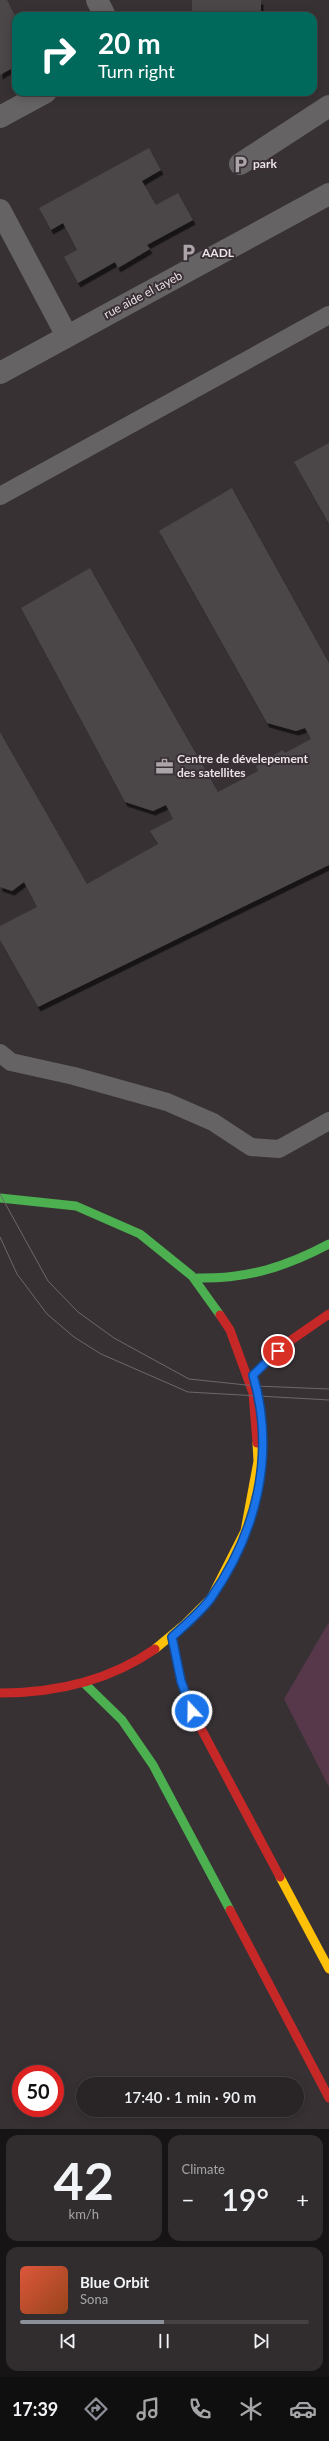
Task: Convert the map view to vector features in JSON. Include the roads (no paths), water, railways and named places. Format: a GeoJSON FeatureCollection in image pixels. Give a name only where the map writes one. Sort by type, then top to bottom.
{"type":"FeatureCollection","features":[{"type":"Feature","properties":{"kind":"main road"},"geometry":{"type":"LineString","coordinates":[[0,1198],[39,1199],[75,1205],[110,1217],[142,1233],[166,1249],[198,1278],[232,1324],[244,1348],[259,1397],[263,1450],[257,1504],[238,1554],[210,1599],[172,1637],[145,1657],[116,1672],[84,1683],[50,1691],[0,1693]]}},
{"type":"Feature","properties":{"kind":"main road"},"geometry":{"type":"LineString","coordinates":[[198,1278],[245,1278],[267,1273],[289,1265],[329,1244]]}},
{"type":"Feature","properties":{"kind":"main road"},"geometry":{"type":"LineString","coordinates":[[253,1375],[287,1343],[329,1314]]}},
{"type":"Feature","properties":{"kind":"main road"},"geometry":{"type":"LineString","coordinates":[[172,1637],[181,1681],[197,1721],[329,1969]]}},
{"type":"Feature","properties":{"kind":"main road"},"geometry":{"type":"LineString","coordinates":[[84,1683],[122,1720],[153,1766],[329,2098]]}},
{"type":"Feature","properties":{"kind":"street"},"geometry":{"type":"LineString","coordinates":[[97,0],[103,12]]}},
{"type":"Feature","properties":{"kind":"street"},"geometry":{"type":"LineString","coordinates":[[0,117],[39,96]]}},
{"type":"Feature","properties":{"kind":"street"},"geometry":{"type":"LineString","coordinates":[[240,164],[329,106]]}},
{"type":"Feature","properties":{"kind":"street","name":"rue aide el tayeb"},"geometry":{"type":"LineString","coordinates":[[0,373],[329,194]]}},
{"type":"Feature","properties":{"kind":"street"},"geometry":{"type":"LineString","coordinates":[[0,210],[67,336]]}},
{"type":"Feature","properties":{"kind":"lane"},"geometry":{"type":"LineString","coordinates":[[0,496],[329,315]]}},
{"type":"Feature","properties":{"kind":"lane"},"geometry":{"type":"LineString","coordinates":[[0,1052],[11,1062],[74,1076],[167,1102],[213,1122],[251,1147],[279,1149],[329,1121]]}},
{"type":"Feature","properties":{"kind":"tram line"},"geometry":{"type":"LineString","coordinates":[[0,1194],[48,1281],[78,1312],[114,1338],[189,1379],[256,1386],[329,1389]]}},
{"type":"Feature","properties":{"kind":"tram line"},"geometry":{"type":"LineString","coordinates":[[0,1237],[17,1274],[47,1314],[74,1337],[101,1354],[188,1392],[329,1400]]}},
{"type":"Feature","properties":{"kind":"place","name":"park"},"geometry":{"type":"Point","coordinates":[240,164]}},
{"type":"Feature","properties":{"kind":"place","name":"AADL"},"geometry":{"type":"Point","coordinates":[189,253]}},
{"type":"Feature","properties":{"kind":"place","name":"Centre de dévelepement des satellites"},"geometry":{"type":"Point","coordinates":[164,766]}}]}
